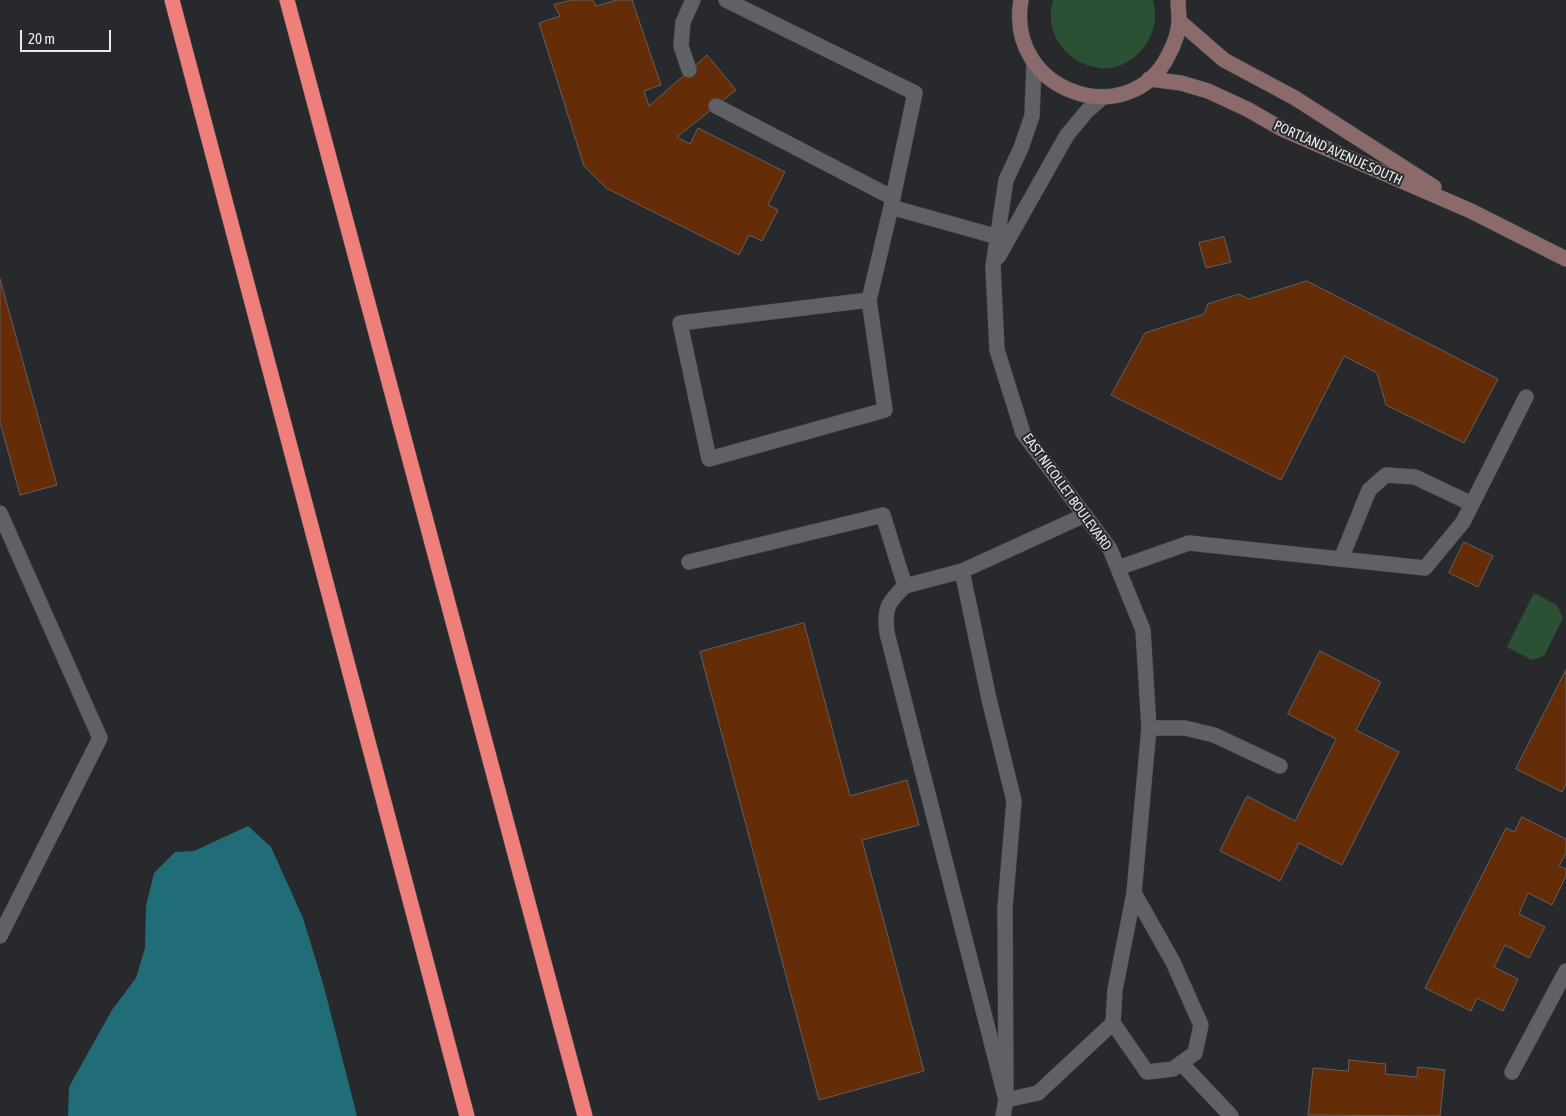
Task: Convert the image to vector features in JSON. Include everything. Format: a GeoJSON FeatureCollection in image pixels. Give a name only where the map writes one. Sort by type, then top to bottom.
{"type":"FeatureCollection","features":[{"type":"Feature","properties":{"kind":"highway"},"geometry":{"type":"LineString","coordinates":[[172,0],[467,1116]]}},
{"type":"Feature","properties":{"kind":"highway"},"geometry":{"type":"LineString","coordinates":[[287,0],[585,1116]]}},
{"type":"Feature","properties":{"kind":"street"},"geometry":{"type":"LineString","coordinates":[[690,70],[681,46],[683,22],[693,0]]}},
{"type":"Feature","properties":{"kind":"street"},"geometry":{"type":"LineString","coordinates":[[726,0],[915,93],[869,300],[885,410],[709,459],[680,323],[869,300]]}},
{"type":"Feature","properties":{"kind":"street"},"geometry":{"type":"LineString","coordinates":[[1008,0],[1020,6],[1020,31],[1025,48],[1034,64],[1047,78],[1064,89],[1083,95],[1103,97],[1135,88],[1149,79],[1164,63],[1175,43],[1179,21],[1178,0]]}},
{"type":"Feature","properties":{"kind":"street","name":"PORTLAND AVENUE SOUTH"},"geometry":{"type":"LineString","coordinates":[[1179,21],[1224,60],[1295,98],[1471,211]]}},
{"type":"Feature","properties":{"kind":"street","name":"EAST NICOLLET BOULEVARD"},"geometry":{"type":"LineString","coordinates":[[1034,64],[1032,116],[1021,148],[1006,180],[993,267],[997,350],[1023,433],[1110,549],[1143,630],[1150,728],[1134,893],[1115,990],[1113,1023]]}},
{"type":"Feature","properties":{"kind":"street","name":"PORTLAND AVENUE SOUTH"},"geometry":{"type":"LineString","coordinates":[[1149,79],[1181,83],[1208,91],[1248,108],[1282,129],[1471,211],[1566,259]]}},
{"type":"Feature","properties":{"kind":"street"},"geometry":{"type":"LineString","coordinates":[[993,267],[1067,134],[1087,111],[1103,97]]}},
{"type":"Feature","properties":{"kind":"street"},"geometry":{"type":"LineString","coordinates":[[716,106],[892,202],[998,237]]}},
{"type":"Feature","properties":{"kind":"street"},"geometry":{"type":"LineString","coordinates":[[1118,568],[1189,543],[1425,568],[1463,522],[1526,397]]}},
{"type":"Feature","properties":{"kind":"street"},"geometry":{"type":"LineString","coordinates":[[1341,559],[1369,490],[1386,475],[1415,477],[1472,504]]}},
{"type":"Feature","properties":{"kind":"street"},"geometry":{"type":"LineString","coordinates":[[689,562],[883,514],[905,586]]}},
{"type":"Feature","properties":{"kind":"street"},"geometry":{"type":"LineString","coordinates":[[1006,1100],[887,633],[885,618],[891,599],[905,586],[962,572],[1085,515]]}},
{"type":"Feature","properties":{"kind":"street"},"geometry":{"type":"LineString","coordinates":[[1,518],[100,738],[2,927]]}},
{"type":"Feature","properties":{"kind":"street"},"geometry":{"type":"LineString","coordinates":[[962,572],[989,699],[1014,801],[1005,907],[1006,1100],[1004,1116]]}},
{"type":"Feature","properties":{"kind":"street"},"geometry":{"type":"LineString","coordinates":[[1150,728],[1185,728],[1214,735],[1280,766]]}},
{"type":"Feature","properties":{"kind":"street"},"geometry":{"type":"LineString","coordinates":[[1006,1100],[1038,1093],[1113,1023],[1147,1072],[1173,1069],[1194,1053],[1201,1025],[1173,962],[1134,893]]}},
{"type":"Feature","properties":{"kind":"street"},"geometry":{"type":"LineString","coordinates":[[1512,1072],[1566,972]]}},
{"type":"Feature","properties":{"kind":"street"},"geometry":{"type":"LineString","coordinates":[[1181,1063],[1231,1116]]}},
{"type":"Feature","properties":{"kind":"green space"},"geometry":{"type":"Polygon","coordinates":[[[1053,0],[1153,0],[1155,19],[1150,38],[1137,54],[1121,65],[1111,68],[1089,66],[1068,54],[1060,45],[1052,24],[1053,0]]]}},
{"type":"Feature","properties":{"kind":"green space"},"geometry":{"type":"Polygon","coordinates":[[[1534,593],[1557,605],[1563,618],[1544,656],[1532,660],[1507,647],[1534,593]]]}},
{"type":"Feature","properties":{"kind":"water"},"geometry":{"type":"Polygon","coordinates":[[[248,826],[271,847],[303,918],[324,987],[357,1116],[68,1116],[69,1087],[112,1010],[136,978],[145,948],[146,906],[154,873],[175,852],[194,851],[248,826]]]}},
{"type":"Feature","properties":{"kind":"building"},"geometry":{"type":"Polygon","coordinates":[[[572,0],[593,0],[596,6],[617,0],[632,0],[661,85],[644,91],[649,106],[707,55],[736,90],[677,137],[690,144],[698,128],[785,172],[768,205],[778,210],[762,241],[749,235],[739,255],[606,188],[584,166],[539,23],[560,16],[554,5],[572,0]]]}},
{"type":"Feature","properties":{"kind":"building"},"geometry":{"type":"Polygon","coordinates":[[[1224,237],[1231,262],[1206,268],[1199,243],[1224,237]]]}},
{"type":"Feature","properties":{"kind":"building"},"geometry":{"type":"Polygon","coordinates":[[[0,279],[57,485],[20,495],[0,422],[0,279]]]}},
{"type":"Feature","properties":{"kind":"building"},"geometry":{"type":"Polygon","coordinates":[[[1307,281],[1498,379],[1464,443],[1386,405],[1377,373],[1344,356],[1281,480],[1111,395],[1145,333],[1204,314],[1208,304],[1239,294],[1248,299],[1307,281]]]}},
{"type":"Feature","properties":{"kind":"building"},"geometry":{"type":"Polygon","coordinates":[[[1464,542],[1493,556],[1478,587],[1449,573],[1464,542]]]}},
{"type":"Feature","properties":{"kind":"building"},"geometry":{"type":"Polygon","coordinates":[[[804,623],[850,796],[907,780],[919,825],[862,840],[924,1071],[819,1100],[700,652],[804,623]]]}},
{"type":"Feature","properties":{"kind":"building"},"geometry":{"type":"Polygon","coordinates":[[[1320,651],[1381,682],[1356,730],[1399,752],[1342,865],[1299,843],[1280,881],[1220,851],[1247,796],[1295,821],[1336,739],[1288,714],[1320,651]]]}},
{"type":"Feature","properties":{"kind":"building"},"geometry":{"type":"Polygon","coordinates":[[[1566,670],[1566,784],[1562,792],[1516,769],[1566,670]]]}},
{"type":"Feature","properties":{"kind":"building"},"geometry":{"type":"Polygon","coordinates":[[[1522,817],[1566,839],[1566,853],[1559,866],[1566,869],[1566,876],[1552,905],[1528,893],[1519,914],[1545,927],[1529,958],[1505,945],[1494,967],[1518,979],[1503,1011],[1477,998],[1471,1011],[1425,988],[1506,828],[1514,832],[1522,817]]]}},
{"type":"Feature","properties":{"kind":"building"},"geometry":{"type":"Polygon","coordinates":[[[1349,1060],[1386,1064],[1385,1074],[1417,1077],[1418,1067],[1445,1070],[1440,1116],[1308,1115],[1313,1068],[1348,1071],[1349,1060]]]}}]}
